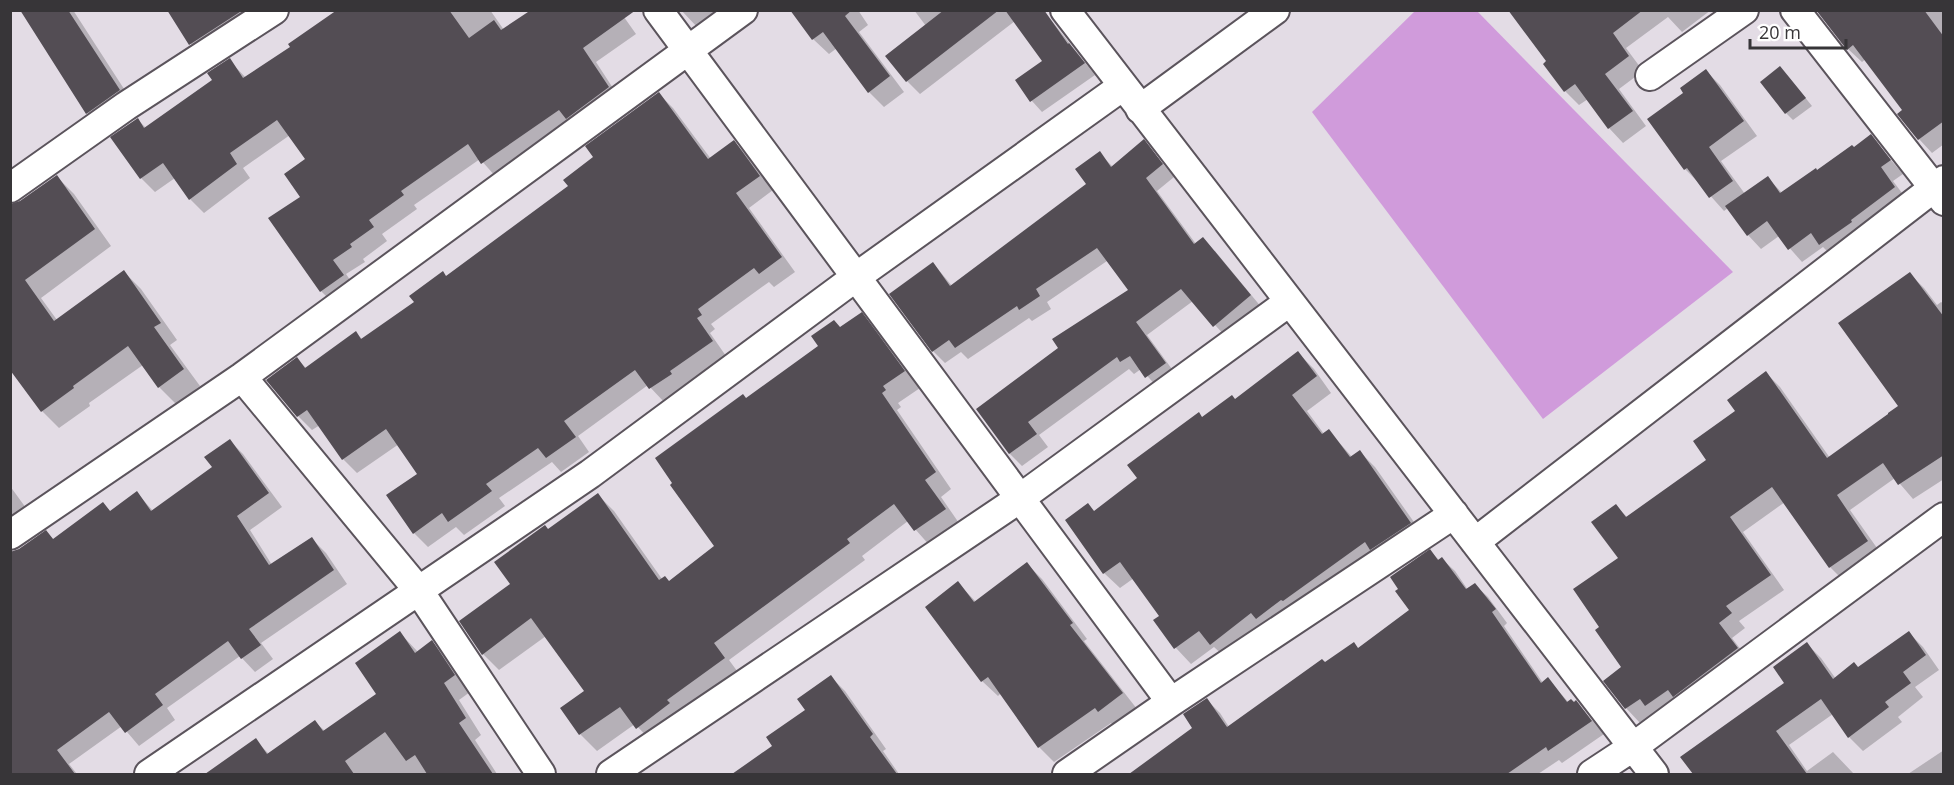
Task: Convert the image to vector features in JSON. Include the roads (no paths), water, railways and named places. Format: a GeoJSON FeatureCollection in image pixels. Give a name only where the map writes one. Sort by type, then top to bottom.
{"type":"FeatureCollection","features":[{"type":"Feature","properties":{"kind":"street"},"geometry":{"type":"LineString","coordinates":[[10,188],[126,106],[274,10]]}},
{"type":"Feature","properties":{"kind":"street"},"geometry":{"type":"LineString","coordinates":[[658,10],[1172,702]]}},
{"type":"Feature","properties":{"kind":"street"},"geometry":{"type":"LineString","coordinates":[[10,535],[242,377],[743,10]]}},
{"type":"Feature","properties":{"kind":"street"},"geometry":{"type":"LineString","coordinates":[[1065,10],[1654,774]]}},
{"type":"Feature","properties":{"kind":"street"},"geometry":{"type":"LineString","coordinates":[[1140,109],[1275,10]]}},
{"type":"Feature","properties":{"kind":"street"},"geometry":{"type":"LineString","coordinates":[[1650,76],[1744,10]]}},
{"type":"Feature","properties":{"kind":"street"},"geometry":{"type":"LineString","coordinates":[[1475,542],[1940,190],[1796,10]]}},
{"type":"Feature","properties":{"kind":"street"},"geometry":{"type":"LineString","coordinates":[[149,774],[590,474],[856,277],[1123,86]]}},
{"type":"Feature","properties":{"kind":"street"},"geometry":{"type":"LineString","coordinates":[[611,774],[1019,499],[1289,302]]}},
{"type":"Feature","properties":{"kind":"street"},"geometry":{"type":"LineString","coordinates":[[242,377],[419,591],[541,774]]}},
{"type":"Feature","properties":{"kind":"street"},"geometry":{"type":"LineString","coordinates":[[1067,774],[1454,514]]}},
{"type":"Feature","properties":{"kind":"street"},"geometry":{"type":"LineString","coordinates":[[1592,774],[1633,747],[1944,517]]}}]}
